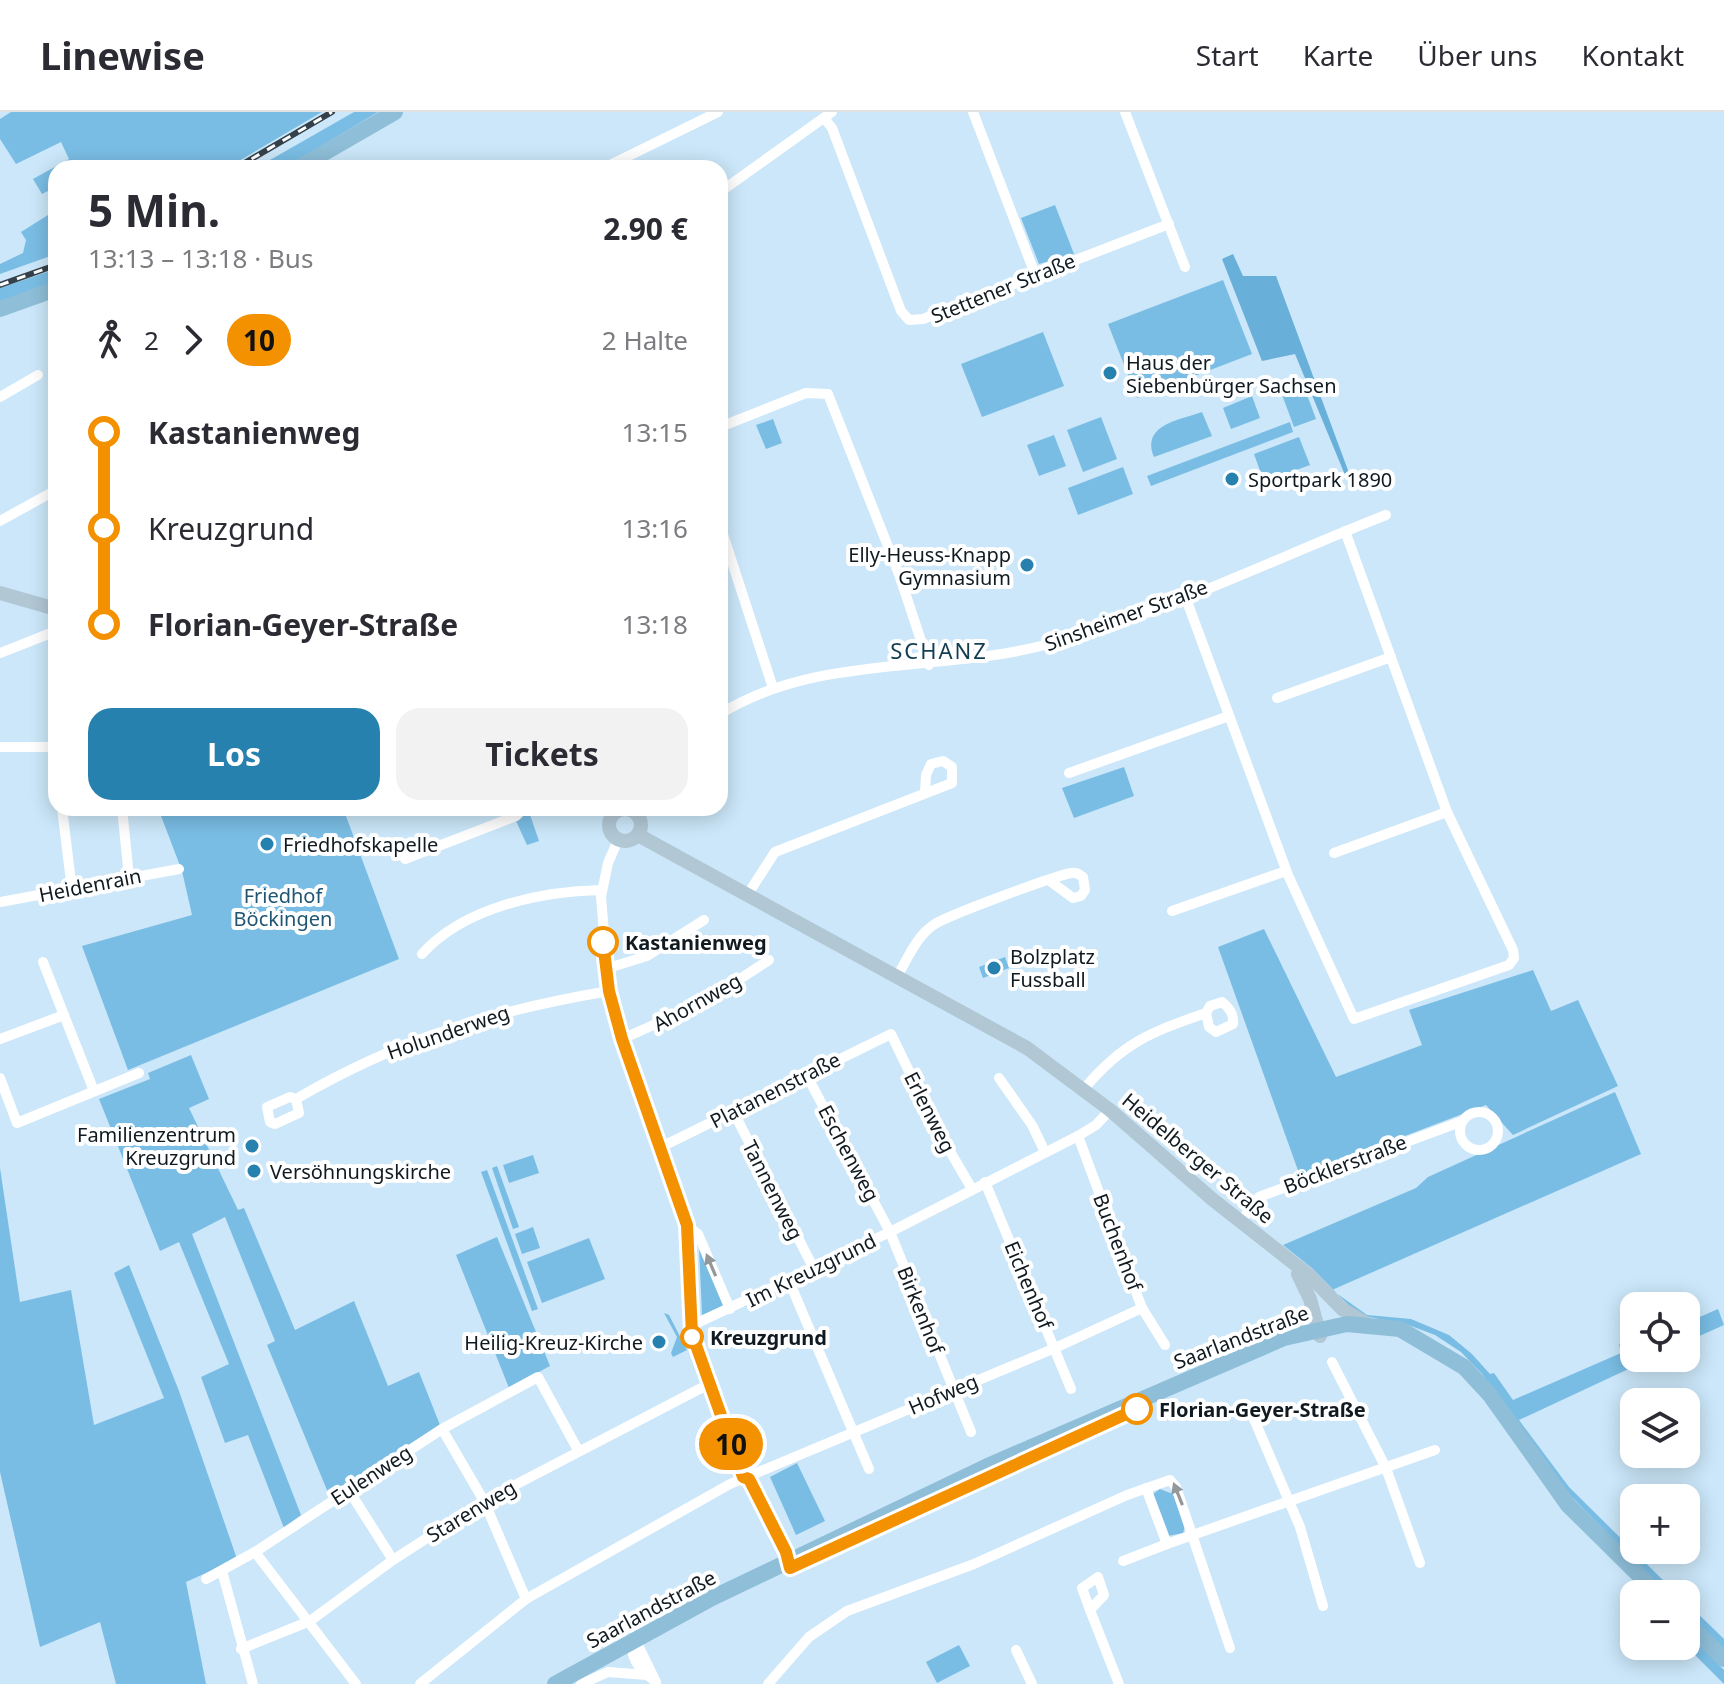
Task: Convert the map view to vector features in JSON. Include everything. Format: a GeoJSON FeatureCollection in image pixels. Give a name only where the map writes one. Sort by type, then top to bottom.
{"type":"FeatureCollection","features":[{"type":"Feature","properties":{"kind":"main road"},"geometry":{"type":"LineString","coordinates":[[323,160],[395,112]]}},
{"type":"Feature","properties":{"kind":"main road"},"geometry":{"type":"LineString","coordinates":[[0,309],[48,292]]}},
{"type":"Feature","properties":{"kind":"main road"},"geometry":{"type":"LineString","coordinates":[[0,593],[48,607]]}},
{"type":"Feature","properties":{"kind":"main road"},"geometry":{"type":"LineString","coordinates":[[607,816],[609,829],[618,840],[625,842],[638,835],[642,827],[638,816]]}},
{"type":"Feature","properties":{"kind":"main road","name":"Heidelberger Straße"},"geometry":{"type":"LineString","coordinates":[[638,835],[1004,1033],[1084,1089],[1355,1319],[1367,1324]]}},
{"type":"Feature","properties":{"kind":"main road","name":"Heidelberger Straße"},"geometry":{"type":"LineString","coordinates":[[1286,1258],[1305,1285],[1325,1331]]}},
{"type":"Feature","properties":{"kind":"main road"},"geometry":{"type":"LineString","coordinates":[[1324,1293],[1325,1331]]}},
{"type":"Feature","properties":{"kind":"main road","name":"Saarlandstraße"},"geometry":{"type":"LineString","coordinates":[[572,1684],[787,1561],[992,1464],[1236,1358],[1325,1331],[1367,1324],[1400,1329],[1418,1339]]}},
{"type":"Feature","properties":{"kind":"main road","name":"Saarlandstraße"},"geometry":{"type":"LineString","coordinates":[[1325,1331],[1374,1331],[1418,1339]]}},
{"type":"Feature","properties":{"kind":"main road"},"geometry":{"type":"LineString","coordinates":[[1418,1339],[1464,1367],[1478,1380],[1568,1505],[1644,1580]]}},
{"type":"Feature","properties":{"kind":"main road"},"geometry":{"type":"LineString","coordinates":[[1700,1636],[1724,1659]]}},
{"type":"Feature","properties":{"kind":"main road","name":"Saarlandstraße"},"geometry":{"type":"LineString","coordinates":[[555,1684],[635,1646]]}},
{"type":"Feature","properties":{"kind":"street"},"geometry":{"type":"LineString","coordinates":[[620,160],[718,112]]}},
{"type":"Feature","properties":{"kind":"street"},"geometry":{"type":"LineString","coordinates":[[973,112],[1035,274]]}},
{"type":"Feature","properties":{"kind":"street"},"geometry":{"type":"LineString","coordinates":[[1125,112],[1185,267]]}},
{"type":"Feature","properties":{"kind":"street"},"geometry":{"type":"LineString","coordinates":[[728,186],[828,115]]}},
{"type":"Feature","properties":{"kind":"street","name":"Stettener Straße"},"geometry":{"type":"LineString","coordinates":[[828,115],[904,316],[923,319],[1169,224]]}},
{"type":"Feature","properties":{"kind":"street"},"geometry":{"type":"LineString","coordinates":[[0,397],[38,375]]}},
{"type":"Feature","properties":{"kind":"street"},"geometry":{"type":"LineString","coordinates":[[728,424],[806,393],[828,394],[886,542],[929,665]]}},
{"type":"Feature","properties":{"kind":"street"},"geometry":{"type":"LineString","coordinates":[[0,521],[48,494]]}},
{"type":"Feature","properties":{"kind":"street","name":"Sinsheimer Straße"},"geometry":{"type":"LineString","coordinates":[[728,710],[773,688],[866,668],[929,665],[1047,644],[1185,596],[1386,515]]}},
{"type":"Feature","properties":{"kind":"street"},"geometry":{"type":"LineString","coordinates":[[1185,596],[1286,871],[1354,1019],[1503,967],[1514,958],[1513,950],[1447,812],[1345,531]]}},
{"type":"Feature","properties":{"kind":"street"},"geometry":{"type":"LineString","coordinates":[[728,551],[773,688]]}},
{"type":"Feature","properties":{"kind":"street"},"geometry":{"type":"LineString","coordinates":[[728,565],[732,564]]}},
{"type":"Feature","properties":{"kind":"street"},"geometry":{"type":"LineString","coordinates":[[0,653],[48,634]]}},
{"type":"Feature","properties":{"kind":"street"},"geometry":{"type":"LineString","coordinates":[[1277,698],[1391,657]]}},
{"type":"Feature","properties":{"kind":"street"},"geometry":{"type":"LineString","coordinates":[[1069,773],[1229,716]]}},
{"type":"Feature","properties":{"kind":"street"},"geometry":{"type":"LineString","coordinates":[[0,747],[48,747]]}},
{"type":"Feature","properties":{"kind":"street"},"geometry":{"type":"LineString","coordinates":[[748,894],[775,852],[925,793]]}},
{"type":"Feature","properties":{"kind":"street"},"geometry":{"type":"LineString","coordinates":[[1334,853],[1447,812]]}},
{"type":"Feature","properties":{"kind":"street"},"geometry":{"type":"LineString","coordinates":[[63,816],[72,890]]}},
{"type":"Feature","properties":{"kind":"street"},"geometry":{"type":"LineString","coordinates":[[123,816],[129,877]]}},
{"type":"Feature","properties":{"kind":"street"},"geometry":{"type":"LineString","coordinates":[[405,859],[516,816]]}},
{"type":"Feature","properties":{"kind":"street"},"geometry":{"type":"LineString","coordinates":[[420,1684],[526,1599],[743,1477],[691,1326],[687,1225],[622,1039],[609,991],[605,969],[602,890],[618,840]]}},
{"type":"Feature","properties":{"kind":"street","name":"Heidenrain"},"geometry":{"type":"LineString","coordinates":[[0,902],[179,869]]}},
{"type":"Feature","properties":{"kind":"street"},"geometry":{"type":"LineString","coordinates":[[1172,911],[1286,871]]}},
{"type":"Feature","properties":{"kind":"street"},"geometry":{"type":"LineString","coordinates":[[898,975],[922,935],[936,923],[1050,881]]}},
{"type":"Feature","properties":{"kind":"street"},"geometry":{"type":"LineString","coordinates":[[422,954],[440,936],[503,907],[550,895],[602,890]]}},
{"type":"Feature","properties":{"kind":"street"},"geometry":{"type":"LineString","coordinates":[[605,969],[647,956],[704,920]]}},
{"type":"Feature","properties":{"kind":"street","name":"Ahornweg"},"geometry":{"type":"LineString","coordinates":[[622,1039],[703,1003],[769,960]]}},
{"type":"Feature","properties":{"kind":"street"},"geometry":{"type":"LineString","coordinates":[[43,962],[94,1091]]}},
{"type":"Feature","properties":{"kind":"street","name":"Holunderweg"},"geometry":{"type":"LineString","coordinates":[[296,1099],[352,1068],[434,1033],[513,1008],[609,991]]}},
{"type":"Feature","properties":{"kind":"street"},"geometry":{"type":"LineString","coordinates":[[1084,1089],[1126,1045],[1143,1035],[1206,1013]]}},
{"type":"Feature","properties":{"kind":"street"},"geometry":{"type":"LineString","coordinates":[[0,1039],[64,1015]]}},
{"type":"Feature","properties":{"kind":"street","name":"Platanenstraße"},"geometry":{"type":"LineString","coordinates":[[659,1148],[891,1034]]}},
{"type":"Feature","properties":{"kind":"street","name":"Erlenweg"},"geometry":{"type":"LineString","coordinates":[[891,1034],[937,1129],[972,1189]]}},
{"type":"Feature","properties":{"kind":"street"},"geometry":{"type":"LineString","coordinates":[[0,1078],[17,1123],[139,1073]]}},
{"type":"Feature","properties":{"kind":"street","name":"Eschenweg"},"geometry":{"type":"LineString","coordinates":[[806,1074],[890,1232]]}},
{"type":"Feature","properties":{"kind":"street"},"geometry":{"type":"LineString","coordinates":[[999,1078],[1032,1125],[1045,1152]]}},
{"type":"Feature","properties":{"kind":"street","name":"Im Kreuzgrund"},"geometry":{"type":"LineString","coordinates":[[691,1326],[890,1232],[1078,1136],[1096,1125],[1110,1110]]}},
{"type":"Feature","properties":{"kind":"street","name":"Tannenweg"},"geometry":{"type":"LineString","coordinates":[[733,1111],[814,1269]]}},
{"type":"Feature","properties":{"kind":"street","name":"Böcklerstraße"},"geometry":{"type":"LineString","coordinates":[[1241,1221],[1259,1197],[1460,1122]]}},
{"type":"Feature","properties":{"kind":"street","name":"Buchenhof"},"geometry":{"type":"LineString","coordinates":[[1078,1136],[1142,1308],[1165,1345]]}},
{"type":"Feature","properties":{"kind":"street","name":"Eichenhof"},"geometry":{"type":"LineString","coordinates":[[985,1182],[1071,1389]]}},
{"type":"Feature","properties":{"kind":"street"},"geometry":{"type":"LineString","coordinates":[[687,1225],[698,1234],[730,1309]]}},
{"type":"Feature","properties":{"kind":"street","name":"Birkenhof"},"geometry":{"type":"LineString","coordinates":[[890,1232],[971,1432]]}},
{"type":"Feature","properties":{"kind":"street"},"geometry":{"type":"LineString","coordinates":[[789,1281],[869,1469]]}},
{"type":"Feature","properties":{"kind":"street","name":"Hofweg"},"geometry":{"type":"LineString","coordinates":[[743,1477],[1055,1348],[1142,1308]]}},
{"type":"Feature","properties":{"kind":"street"},"geometry":{"type":"LineString","coordinates":[[1332,1362],[1386,1468],[1420,1563]]}},
{"type":"Feature","properties":{"kind":"street","name":"Eulenweg"},"geometry":{"type":"LineString","coordinates":[[206,1579],[255,1552],[442,1429],[538,1377],[578,1450]]}},
{"type":"Feature","properties":{"kind":"street","name":"Starenweg"},"geometry":{"type":"LineString","coordinates":[[241,1649],[310,1621],[393,1560],[484,1501],[709,1384]]}},
{"type":"Feature","properties":{"kind":"street"},"geometry":{"type":"LineString","coordinates":[[1254,1419],[1315,1573],[1323,1606]]}},
{"type":"Feature","properties":{"kind":"street"},"geometry":{"type":"LineString","coordinates":[[442,1429],[484,1501],[526,1599]]}},
{"type":"Feature","properties":{"kind":"street"},"geometry":{"type":"LineString","coordinates":[[1123,1561],[1287,1500],[1435,1450]]}},
{"type":"Feature","properties":{"kind":"street"},"geometry":{"type":"LineString","coordinates":[[768,1684],[809,1637],[847,1611],[974,1564],[1146,1488],[1174,1482],[1230,1648]]}},
{"type":"Feature","properties":{"kind":"street"},"geometry":{"type":"LineString","coordinates":[[1146,1488],[1167,1544]]}},
{"type":"Feature","properties":{"kind":"street"},"geometry":{"type":"LineString","coordinates":[[348,1489],[393,1560]]}},
{"type":"Feature","properties":{"kind":"street"},"geometry":{"type":"LineString","coordinates":[[255,1552],[356,1684]]}},
{"type":"Feature","properties":{"kind":"street"},"geometry":{"type":"LineString","coordinates":[[222,1571],[253,1684]]}},
{"type":"Feature","properties":{"kind":"street"},"geometry":{"type":"LineString","coordinates":[[1090,1610],[1119,1684]]}},
{"type":"Feature","properties":{"kind":"street"},"geometry":{"type":"LineString","coordinates":[[635,1646],[654,1680]]}},
{"type":"Feature","properties":{"kind":"street"},"geometry":{"type":"LineString","coordinates":[[1016,1650],[1032,1684]]}},
{"type":"Feature","properties":{"kind":"street"},"geometry":{"type":"LineString","coordinates":[[581,1684],[608,1672],[654,1680]]}},
{"type":"Feature","properties":{"kind":"green space"},"geometry":{"type":"Polygon","coordinates":[[[11,112],[322,112],[241,160],[67,160],[61,142],[16,164],[0,139],[0,119],[11,112]]]}},
{"type":"Feature","properties":{"kind":"green space"},"geometry":{"type":"Polygon","coordinates":[[[354,112],[378,112],[297,160],[270,160],[354,112]]]}},
{"type":"Feature","properties":{"kind":"green space"},"geometry":{"type":"Polygon","coordinates":[[[48,171],[48,191],[42,194],[33,179],[48,171]]]}},
{"type":"Feature","properties":{"kind":"green space"},"geometry":{"type":"Polygon","coordinates":[[[1055,205],[1074,254],[1039,264],[1021,218],[1055,205]]]}},
{"type":"Feature","properties":{"kind":"green space"},"geometry":{"type":"Polygon","coordinates":[[[48,215],[48,257],[0,274],[0,264],[23,253],[26,240],[21,232],[48,215]]]}},
{"type":"Feature","properties":{"kind":"green space"},"geometry":{"type":"Polygon","coordinates":[[[48,272],[48,284],[0,302],[0,288],[48,272]]]}},
{"type":"Feature","properties":{"kind":"green space"},"geometry":{"type":"Polygon","coordinates":[[[1223,280],[1252,354],[1137,398],[1108,324],[1223,280]]]}},
{"type":"Feature","properties":{"kind":"green space"},"geometry":{"type":"Polygon","coordinates":[[[1043,332],[1064,386],[982,417],[961,364],[1043,332]]]}},
{"type":"Feature","properties":{"kind":"green space"},"geometry":{"type":"Polygon","coordinates":[[[1303,384],[1316,419],[1294,427],[1281,392],[1303,384]]]}},
{"type":"Feature","properties":{"kind":"green space"},"geometry":{"type":"Polygon","coordinates":[[[1252,396],[1260,418],[1231,429],[1223,408],[1252,396]]]}},
{"type":"Feature","properties":{"kind":"green space"},"geometry":{"type":"Polygon","coordinates":[[[1202,412],[1212,436],[1154,457],[1151,446],[1157,431],[1173,421],[1202,412]]]}},
{"type":"Feature","properties":{"kind":"green space"},"geometry":{"type":"Polygon","coordinates":[[[1101,417],[1117,459],[1083,472],[1067,430],[1101,417]]]}},
{"type":"Feature","properties":{"kind":"green space"},"geometry":{"type":"Polygon","coordinates":[[[773,419],[782,443],[766,449],[756,425],[773,419]]]}},
{"type":"Feature","properties":{"kind":"green space"},"geometry":{"type":"Polygon","coordinates":[[[1290,422],[1293,432],[1151,486],[1147,476],[1290,422]]]}},
{"type":"Feature","properties":{"kind":"green space"},"geometry":{"type":"Polygon","coordinates":[[[1054,435],[1066,466],[1039,476],[1027,445],[1054,435]]]}},
{"type":"Feature","properties":{"kind":"green space"},"geometry":{"type":"Polygon","coordinates":[[[1299,437],[1310,465],[1264,482],[1254,454],[1299,437]]]}},
{"type":"Feature","properties":{"kind":"green space"},"geometry":{"type":"Polygon","coordinates":[[[1123,467],[1133,494],[1078,515],[1068,488],[1123,467]]]}},
{"type":"Feature","properties":{"kind":"green space"},"geometry":{"type":"Polygon","coordinates":[[[1124,767],[1134,796],[1074,818],[1062,788],[1124,767]]]}},
{"type":"Feature","properties":{"kind":"green space","name":"Friedhof Böckingen"},"geometry":{"type":"Polygon","coordinates":[[[161,816],[346,816],[399,959],[128,1070],[82,946],[192,915],[182,871],[161,816]]]}},
{"type":"Feature","properties":{"kind":"green space"},"geometry":{"type":"Polygon","coordinates":[[[521,816],[530,816],[539,841],[527,845],[516,821],[521,816]]]}},
{"type":"Feature","properties":{"kind":"green space"},"geometry":{"type":"Polygon","coordinates":[[[1264,929],[1336,1077],[1422,1045],[1409,1010],[1533,970],[1551,1011],[1578,1000],[1618,1086],[1513,1135],[1486,1105],[1300,1176],[1218,947],[1264,929]]]}},
{"type":"Feature","properties":{"kind":"green space","name":"Bolzplatz Fussball"},"geometry":{"type":"Polygon","coordinates":[[[1005,957],[1009,968],[983,978],[979,967],[1005,957]]]}},
{"type":"Feature","properties":{"kind":"green space"},"geometry":{"type":"Polygon","coordinates":[[[191,1055],[209,1099],[189,1108],[238,1210],[244,1208],[295,1330],[354,1301],[388,1386],[419,1372],[440,1425],[329,1495],[267,1345],[275,1341],[225,1217],[192,1234],[301,1515],[284,1528],[248,1435],[225,1443],[201,1377],[229,1364],[179,1242],[160,1251],[99,1099],[150,1079],[148,1073],[191,1055]]]}},
{"type":"Feature","properties":{"kind":"green space"},"geometry":{"type":"Polygon","coordinates":[[[1615,1092],[1641,1154],[1333,1290],[1283,1245],[1416,1188],[1428,1177],[1615,1092]]]}},
{"type":"Feature","properties":{"kind":"green space"},"geometry":{"type":"Polygon","coordinates":[[[533,1155],[539,1173],[509,1183],[503,1165],[533,1155]]]}},
{"type":"Feature","properties":{"kind":"green space"},"geometry":{"type":"Polygon","coordinates":[[[497,1166],[519,1227],[513,1229],[492,1168],[497,1166]]]}},
{"type":"Feature","properties":{"kind":"green space"},"geometry":{"type":"Polygon","coordinates":[[[0,1168],[20,1302],[71,1290],[94,1425],[164,1398],[114,1273],[129,1265],[179,1391],[237,1559],[186,1582],[206,1684],[116,1684],[100,1622],[40,1647],[0,1472],[0,1168]]]}},
{"type":"Feature","properties":{"kind":"green space"},"geometry":{"type":"Polygon","coordinates":[[[487,1170],[538,1309],[532,1311],[481,1172],[487,1170]]]}},
{"type":"Feature","properties":{"kind":"green space"},"geometry":{"type":"Polygon","coordinates":[[[533,1227],[540,1248],[522,1254],[515,1234],[533,1227]]]}},
{"type":"Feature","properties":{"kind":"green space"},"geometry":{"type":"Polygon","coordinates":[[[497,1237],[550,1366],[509,1388],[456,1255],[497,1237]]]}},
{"type":"Feature","properties":{"kind":"green space"},"geometry":{"type":"Polygon","coordinates":[[[589,1238],[605,1279],[542,1303],[527,1262],[589,1238]]]}},
{"type":"Feature","properties":{"kind":"green space"},"geometry":{"type":"Polygon","coordinates":[[[699,1247],[724,1306],[702,1315],[699,1247]]]}},
{"type":"Feature","properties":{"kind":"green space"},"geometry":{"type":"Polygon","coordinates":[[[1337,1294],[1367,1315],[1411,1319],[1449,1335],[1490,1374],[1494,1373],[1513,1400],[1620,1353],[1622,1372],[1519,1420],[1569,1487],[1620,1538],[1620,1546],[1568,1493],[1482,1374],[1461,1352],[1435,1335],[1406,1324],[1358,1315],[1337,1294]]]}},
{"type":"Feature","properties":{"kind":"green space"},"geometry":{"type":"Polygon","coordinates":[[[1718,1309],[1724,1325],[1700,1336],[1700,1317],[1718,1309]]]}},
{"type":"Feature","properties":{"kind":"green space"},"geometry":{"type":"Polygon","coordinates":[[[664,1313],[669,1315],[687,1350],[673,1357],[671,1353],[677,1337],[664,1313]]]}},
{"type":"Feature","properties":{"kind":"green space"},"geometry":{"type":"Polygon","coordinates":[[[797,1463],[825,1521],[796,1535],[770,1477],[797,1463]]]}},
{"type":"Feature","properties":{"kind":"green space"},"geometry":{"type":"Polygon","coordinates":[[[1160,1489],[1173,1494],[1185,1527],[1183,1533],[1168,1536],[1153,1494],[1160,1489]]]}},
{"type":"Feature","properties":{"kind":"green space"},"geometry":{"type":"Polygon","coordinates":[[[1638,1564],[1647,1564],[1663,1580],[1653,1580],[1638,1564]]]}},
{"type":"Feature","properties":{"kind":"green space"},"geometry":{"type":"Polygon","coordinates":[[[1700,1616],[1724,1639],[1724,1649],[1700,1626],[1700,1616]]]}},
{"type":"Feature","properties":{"kind":"green space"},"geometry":{"type":"Polygon","coordinates":[[[959,1645],[970,1666],[937,1683],[926,1662],[959,1645]]]}},
{"type":"Feature","properties":{"kind":"green space"},"geometry":{"type":"Polygon","coordinates":[[[1700,1645],[1724,1670],[1724,1684],[1700,1660],[1700,1645]]]}},
{"type":"Feature","properties":{"kind":"shaded area"},"geometry":{"type":"Polygon","coordinates":[[[1233,254],[1243,276],[1276,276],[1349,473],[1345,475],[1295,354],[1262,361],[1222,259],[1233,254]]]}},
{"type":"Feature","properties":{"kind":"railway"},"geometry":{"type":"LineString","coordinates":[[250,160],[332,112]]}},
{"type":"Feature","properties":{"kind":"railway"},"geometry":{"type":"LineString","coordinates":[[0,285],[48,268]]}},
{"type":"Feature","properties":{"kind":"bus line","name":"10"},"geometry":{"type":"LineString","coordinates":[[603,942],[609,991],[622,1039],[687,1225],[691,1326],[698,1357],[743,1477],[749,1479],[770,1519],[790,1568],[1137,1409]]}},
{"type":"Feature","properties":{"kind":"place","name":"Haus der Siebenbürger Sachsen"},"geometry":{"type":"Point","coordinates":[1110,373]}},
{"type":"Feature","properties":{"kind":"place","name":"Sportpark 1890"},"geometry":{"type":"Point","coordinates":[1232,479]}},
{"type":"Feature","properties":{"kind":"place","name":"Elly-Heuss-Knapp Gymnasium"},"geometry":{"type":"Point","coordinates":[1027,565]}},
{"type":"Feature","properties":{"kind":"place","name":"Friedhofskapelle"},"geometry":{"type":"Point","coordinates":[267,844]}},
{"type":"Feature","properties":{"kind":"place","name":"Kastanienweg"},"geometry":{"type":"Point","coordinates":[603,942]}},
{"type":"Feature","properties":{"kind":"place","name":"Bolzplatz Fussball"},"geometry":{"type":"Point","coordinates":[994,968]}},
{"type":"Feature","properties":{"kind":"place","name":"Familienzentrum Kreuzgrund"},"geometry":{"type":"Point","coordinates":[252,1146]}},
{"type":"Feature","properties":{"kind":"place","name":"Versöhnungskirche"},"geometry":{"type":"Point","coordinates":[254,1171]}},
{"type":"Feature","properties":{"kind":"place","name":"Kreuzgrund"},"geometry":{"type":"Point","coordinates":[692,1337]}},
{"type":"Feature","properties":{"kind":"place","name":"Heilig-Kreuz-Kirche"},"geometry":{"type":"Point","coordinates":[659,1342]}},
{"type":"Feature","properties":{"kind":"place","name":"Florian-Geyer-Straße"},"geometry":{"type":"Point","coordinates":[1137,1409]}},
{"type":"Feature","properties":{"kind":"district","name":"SCHANZ"},"geometry":{"type":"Point","coordinates":[939,650]}}]}
